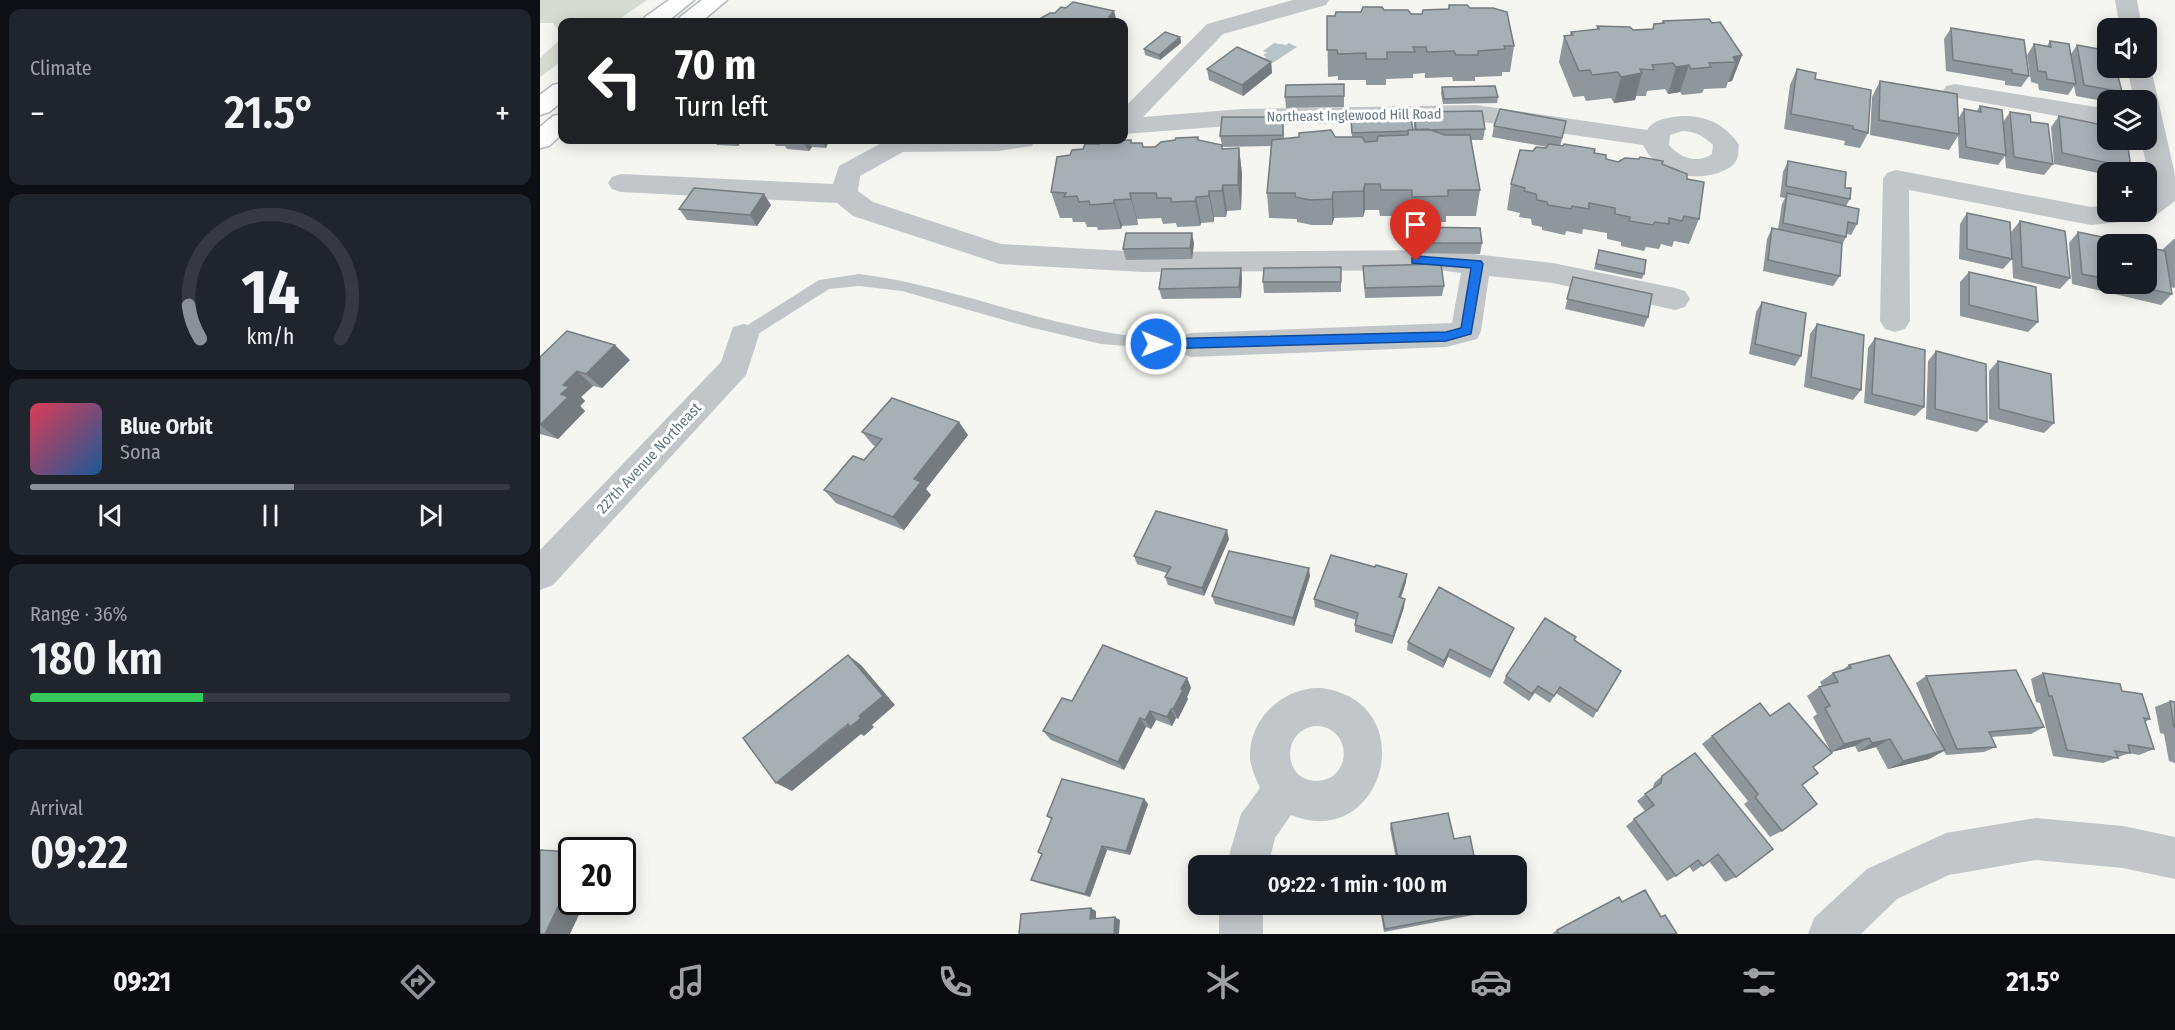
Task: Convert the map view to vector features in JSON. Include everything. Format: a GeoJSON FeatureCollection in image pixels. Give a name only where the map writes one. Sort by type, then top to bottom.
{"type":"FeatureCollection","features":[{"type":"Feature","properties":{"kind":"main road"},"geometry":{"type":"LineString","coordinates":[[658,18],[683,0]]}},
{"type":"Feature","properties":{"kind":"main road"},"geometry":{"type":"LineString","coordinates":[[693,18],[716,0]]}},
{"type":"Feature","properties":{"kind":"main road"},"geometry":{"type":"LineString","coordinates":[[540,107],[558,93]]}},
{"type":"Feature","properties":{"kind":"main road"},"geometry":{"type":"LineString","coordinates":[[540,140],[558,125]]}},
{"type":"Feature","properties":{"kind":"street"},"geometry":{"type":"LineString","coordinates":[[1128,120],[1215,29],[1318,0]]}},
{"type":"Feature","properties":{"kind":"street"},"geometry":{"type":"LineString","coordinates":[[2126,0],[2130,18]]}},
{"type":"Feature","properties":{"kind":"street"},"geometry":{"type":"LineString","coordinates":[[1955,91],[2097,115]]}},
{"type":"Feature","properties":{"kind":"street","name":"Northeast Inglewood Hill Road"},"geometry":{"type":"LineString","coordinates":[[1128,124],[1242,117],[1476,113],[1656,139]]}},
{"type":"Feature","properties":{"kind":"street"},"geometry":{"type":"LineString","coordinates":[[2157,140],[2166,194],[2157,200]]}},
{"type":"Feature","properties":{"kind":"street"},"geometry":{"type":"LineString","coordinates":[[844,194],[848,172],[898,144]]}},
{"type":"Feature","properties":{"kind":"street"},"geometry":{"type":"LineString","coordinates":[[1895,321],[1896,178],[2091,216],[2097,215]]}},
{"type":"Feature","properties":{"kind":"street"},"geometry":{"type":"LineString","coordinates":[[621,183],[844,194],[863,209],[1000,254],[1143,262],[1439,260],[1553,273],[1675,299]]}},
{"type":"Feature","properties":{"kind":"street"},"geometry":{"type":"LineString","coordinates":[[2157,212],[2175,218]]}},
{"type":"Feature","properties":{"kind":"street"},"geometry":{"type":"LineString","coordinates":[[1191,345],[1446,336],[1466,331],[1477,264]]}},
{"type":"Feature","properties":{"kind":"street","name":"227th Avenue Northeast"},"geometry":{"type":"LineString","coordinates":[[540,573],[735,367],[744,335]]}},
{"type":"Feature","properties":{"kind":"street"},"geometry":{"type":"LineString","coordinates":[[1250,855],[1256,829],[1284,790]]}},
{"type":"Feature","properties":{"kind":"street"},"geometry":{"type":"LineString","coordinates":[[1830,934],[1882,884],[1946,854],[2036,839],[2123,847],[2175,858]]}},
{"type":"Feature","properties":{"kind":"street"},"geometry":{"type":"LineString","coordinates":[[1241,915],[1241,934]]}},
{"type":"Feature","properties":{"kind":"lane"},"geometry":{"type":"LineString","coordinates":[[744,335],[825,284],[859,280],[902,285],[1029,321],[1101,338],[1191,345]]}},
{"type":"Feature","properties":{"kind":"shaded area"},"geometry":{"type":"Polygon","coordinates":[[[540,0],[647,0],[621,18],[558,18],[558,30],[553,23],[540,23],[540,0]]]}},
{"type":"Feature","properties":{"kind":"shaded area"},"geometry":{"type":"Polygon","coordinates":[[[558,42],[558,64],[540,77],[540,58],[558,42]]]}},
{"type":"Feature","properties":{"kind":"shaded area"},"geometry":{"type":"Polygon","coordinates":[[[1274,43],[1286,45],[1289,43],[1297,47],[1271,64],[1263,60],[1266,57],[1263,55],[1267,53],[1263,51],[1274,43]]]}},
{"type":"Feature","properties":{"kind":"building"},"geometry":{"type":"Polygon","coordinates":[[[1073,2],[1114,11],[1109,17],[1112,18],[1041,18],[1055,13],[1061,7],[1066,8],[1073,2]]]}},
{"type":"Feature","properties":{"kind":"building"},"geometry":{"type":"Polygon","coordinates":[[[1449,5],[1493,8],[1507,12],[1514,46],[1478,51],[1478,55],[1456,55],[1454,51],[1427,52],[1426,47],[1413,47],[1415,52],[1387,52],[1387,59],[1366,59],[1366,53],[1338,54],[1337,50],[1327,50],[1327,16],[1335,16],[1336,12],[1361,12],[1363,7],[1382,7],[1384,10],[1408,10],[1411,14],[1422,14],[1423,10],[1449,9],[1449,5]]]}},
{"type":"Feature","properties":{"kind":"building"},"geometry":{"type":"Polygon","coordinates":[[[1709,19],[1712,23],[1720,22],[1742,55],[1733,57],[1736,62],[1709,63],[1711,67],[1691,69],[1689,65],[1676,67],[1673,63],[1652,65],[1654,70],[1640,69],[1642,73],[1621,77],[1618,72],[1592,75],[1590,70],[1579,71],[1564,36],[1573,35],[1571,32],[1599,29],[1597,26],[1630,27],[1633,30],[1653,29],[1654,24],[1664,23],[1663,21],[1709,19]]]}},
{"type":"Feature","properties":{"kind":"building"},"geometry":{"type":"Polygon","coordinates":[[[1951,28],[2024,40],[2029,76],[2012,73],[2012,70],[1953,60],[1951,28]]]}},
{"type":"Feature","properties":{"kind":"building"},"geometry":{"type":"Polygon","coordinates":[[[1165,32],[1180,37],[1159,55],[1144,49],[1165,32]]]}},
{"type":"Feature","properties":{"kind":"building"},"geometry":{"type":"Polygon","coordinates":[[[2050,41],[2069,44],[2076,84],[2047,79],[2046,72],[2038,71],[2034,44],[2051,47],[2050,41]]]}},
{"type":"Feature","properties":{"kind":"building"},"geometry":{"type":"Polygon","coordinates":[[[2077,45],[2097,49],[2097,78],[2118,78],[2122,90],[2084,85],[2077,45]]]}},
{"type":"Feature","properties":{"kind":"building"},"geometry":{"type":"Polygon","coordinates":[[[1237,47],[1271,62],[1242,85],[1207,69],[1237,47]]]}},
{"type":"Feature","properties":{"kind":"building"},"geometry":{"type":"Polygon","coordinates":[[[1797,69],[1816,73],[1815,79],[1871,90],[1868,133],[1853,129],[1853,126],[1791,114],[1797,69]]]}},
{"type":"Feature","properties":{"kind":"building"},"geometry":{"type":"Polygon","coordinates":[[[1880,81],[1957,94],[1959,134],[1879,120],[1880,81]]]}},
{"type":"Feature","properties":{"kind":"building"},"geometry":{"type":"Polygon","coordinates":[[[1344,84],[1344,96],[1285,97],[1286,85],[1344,84]]]}},
{"type":"Feature","properties":{"kind":"building"},"geometry":{"type":"Polygon","coordinates":[[[1495,86],[1498,97],[1444,99],[1442,87],[1495,86]]]}},
{"type":"Feature","properties":{"kind":"building"},"geometry":{"type":"Polygon","coordinates":[[[1980,106],[2002,110],[2006,155],[1966,147],[1964,109],[1981,112],[1980,106]]]}},
{"type":"Feature","properties":{"kind":"building"},"geometry":{"type":"Polygon","coordinates":[[[1500,109],[1566,121],[1562,138],[1494,126],[1500,109]]]}},
{"type":"Feature","properties":{"kind":"building"},"geometry":{"type":"Polygon","coordinates":[[[1482,111],[1485,129],[1416,130],[1414,112],[1482,111]]]}},
{"type":"Feature","properties":{"kind":"building"},"geometry":{"type":"Polygon","coordinates":[[[2010,112],[2030,115],[2031,122],[2048,124],[2053,164],[2014,157],[2010,112]]]}},
{"type":"Feature","properties":{"kind":"building"},"geometry":{"type":"Polygon","coordinates":[[[2059,116],[2097,124],[2097,150],[2128,150],[2130,162],[2103,162],[2062,153],[2059,116]]]}},
{"type":"Feature","properties":{"kind":"building"},"geometry":{"type":"Polygon","coordinates":[[[1222,117],[1283,117],[1283,135],[1220,136],[1222,117]]]}},
{"type":"Feature","properties":{"kind":"building"},"geometry":{"type":"Polygon","coordinates":[[[1411,117],[1413,130],[1352,133],[1351,119],[1411,117]]]}},
{"type":"Feature","properties":{"kind":"building"},"geometry":{"type":"Polygon","coordinates":[[[1428,129],[1445,135],[1470,135],[1480,190],[1448,190],[1448,196],[1412,197],[1412,190],[1381,190],[1380,184],[1365,184],[1363,191],[1333,192],[1332,199],[1310,200],[1295,197],[1295,193],[1267,193],[1272,140],[1299,137],[1299,133],[1331,130],[1335,137],[1362,137],[1365,142],[1377,141],[1378,136],[1408,135],[1408,130],[1428,129]]]}},
{"type":"Feature","properties":{"kind":"building"},"geometry":{"type":"Polygon","coordinates":[[[1198,137],[1198,140],[1222,145],[1222,149],[1239,148],[1238,185],[1223,185],[1222,191],[1209,191],[1209,196],[1196,197],[1195,201],[1171,202],[1171,198],[1157,198],[1156,193],[1130,193],[1131,199],[1090,205],[1089,201],[1079,202],[1077,196],[1064,197],[1066,193],[1051,192],[1057,157],[1070,155],[1072,150],[1083,149],[1085,144],[1128,144],[1128,140],[1131,140],[1131,143],[1142,143],[1143,147],[1155,147],[1161,142],[1176,138],[1198,137]]]}},
{"type":"Feature","properties":{"kind":"building"},"geometry":{"type":"Polygon","coordinates":[[[1549,144],[1595,149],[1594,153],[1606,155],[1606,159],[1618,162],[1625,158],[1639,159],[1640,157],[1663,161],[1662,164],[1687,174],[1687,179],[1704,182],[1699,219],[1684,216],[1682,221],[1669,218],[1669,224],[1655,222],[1653,225],[1629,221],[1630,217],[1615,214],[1615,208],[1589,203],[1589,209],[1572,206],[1571,209],[1548,205],[1547,202],[1537,200],[1536,194],[1511,184],[1520,150],[1533,151],[1536,147],[1546,148],[1549,144]]]}},
{"type":"Feature","properties":{"kind":"building"},"geometry":{"type":"Polygon","coordinates":[[[1788,161],[1846,172],[1845,188],[1851,188],[1850,199],[1786,186],[1788,161]]]}},
{"type":"Feature","properties":{"kind":"building"},"geometry":{"type":"Polygon","coordinates":[[[694,188],[764,194],[750,215],[679,209],[694,188]]]}},
{"type":"Feature","properties":{"kind":"building"},"geometry":{"type":"Polygon","coordinates":[[[1787,193],[1859,209],[1857,224],[1848,222],[1846,237],[1783,223],[1787,193]]]}},
{"type":"Feature","properties":{"kind":"building"},"geometry":{"type":"Polygon","coordinates":[[[1967,213],[2010,222],[2012,259],[1967,249],[1967,213]]]}},
{"type":"Feature","properties":{"kind":"building"},"geometry":{"type":"Polygon","coordinates":[[[2020,221],[2065,231],[2070,278],[2022,267],[2020,221]]]}},
{"type":"Feature","properties":{"kind":"building"},"geometry":{"type":"Polygon","coordinates":[[[1415,227],[1480,228],[1482,243],[1415,243],[1415,227]]]}},
{"type":"Feature","properties":{"kind":"building"},"geometry":{"type":"Polygon","coordinates":[[[1772,228],[1842,243],[1840,276],[1768,260],[1772,228]]]}},
{"type":"Feature","properties":{"kind":"building"},"geometry":{"type":"Polygon","coordinates":[[[2078,232],[2097,236],[2097,277],[2082,274],[2078,232]]]}},
{"type":"Feature","properties":{"kind":"building"},"geometry":{"type":"Polygon","coordinates":[[[1126,233],[1192,233],[1190,248],[1123,249],[1126,233]]]}},
{"type":"Feature","properties":{"kind":"building"},"geometry":{"type":"Polygon","coordinates":[[[2157,249],[2165,251],[2172,294],[2157,291],[2157,249]]]}},
{"type":"Feature","properties":{"kind":"building"},"geometry":{"type":"Polygon","coordinates":[[[1599,250],[1646,260],[1644,274],[1596,264],[1599,250]]]}},
{"type":"Feature","properties":{"kind":"building"},"geometry":{"type":"Polygon","coordinates":[[[1441,264],[1444,286],[1365,288],[1363,266],[1441,264]]]}},
{"type":"Feature","properties":{"kind":"building"},"geometry":{"type":"Polygon","coordinates":[[[1341,267],[1341,282],[1263,282],[1264,268],[1341,267]]]}},
{"type":"Feature","properties":{"kind":"building"},"geometry":{"type":"Polygon","coordinates":[[[1241,268],[1239,287],[1159,289],[1162,269],[1241,268]]]}},
{"type":"Feature","properties":{"kind":"building"},"geometry":{"type":"Polygon","coordinates":[[[1969,272],[2036,287],[2038,322],[1969,305],[1969,272]]]}},
{"type":"Feature","properties":{"kind":"building"},"geometry":{"type":"Polygon","coordinates":[[[1573,277],[1652,294],[1648,317],[1567,299],[1573,277]]]}},
{"type":"Feature","properties":{"kind":"building"},"geometry":{"type":"Polygon","coordinates":[[[1762,302],[1806,313],[1801,356],[1755,344],[1762,302]]]}},
{"type":"Feature","properties":{"kind":"building"},"geometry":{"type":"Polygon","coordinates":[[[1817,324],[1864,335],[1861,390],[1811,377],[1817,324]]]}},
{"type":"Feature","properties":{"kind":"building"},"geometry":{"type":"Polygon","coordinates":[[[567,331],[615,345],[586,374],[577,371],[563,385],[569,387],[561,394],[568,397],[540,425],[540,357],[567,331]]]}},
{"type":"Feature","properties":{"kind":"building"},"geometry":{"type":"Polygon","coordinates":[[[1875,338],[1925,350],[1924,407],[1872,394],[1875,338]]]}},
{"type":"Feature","properties":{"kind":"building"},"geometry":{"type":"Polygon","coordinates":[[[1936,351],[1986,364],[1987,422],[1935,409],[1936,351]]]}},
{"type":"Feature","properties":{"kind":"building"},"geometry":{"type":"Polygon","coordinates":[[[1998,361],[2051,374],[2054,423],[1999,409],[1998,361]]]}},
{"type":"Feature","properties":{"kind":"building"},"geometry":{"type":"Polygon","coordinates":[[[892,398],[959,422],[914,479],[921,482],[893,517],[824,490],[853,456],[864,460],[882,439],[862,432],[892,398]]]}},
{"type":"Feature","properties":{"kind":"building"},"geometry":{"type":"Polygon","coordinates":[[[1156,511],[1227,530],[1202,588],[1165,577],[1171,567],[1134,556],[1156,511]]]}},
{"type":"Feature","properties":{"kind":"building"},"geometry":{"type":"Polygon","coordinates":[[[1229,551],[1309,568],[1293,618],[1212,596],[1229,551]]]}},
{"type":"Feature","properties":{"kind":"building"},"geometry":{"type":"Polygon","coordinates":[[[1331,555],[1407,574],[1399,597],[1405,599],[1393,636],[1355,625],[1358,613],[1314,599],[1331,555]]]}},
{"type":"Feature","properties":{"kind":"building"},"geometry":{"type":"Polygon","coordinates":[[[1439,587],[1514,628],[1492,671],[1450,649],[1444,661],[1408,642],[1439,587]]]}},
{"type":"Feature","properties":{"kind":"building"},"geometry":{"type":"Polygon","coordinates":[[[1545,618],[1576,637],[1574,640],[1621,671],[1597,711],[1560,687],[1554,696],[1538,686],[1532,694],[1506,676],[1545,618]]]}},
{"type":"Feature","properties":{"kind":"building"},"geometry":{"type":"Polygon","coordinates":[[[1103,645],[1187,678],[1181,689],[1183,690],[1167,717],[1150,711],[1145,720],[1140,718],[1118,762],[1043,731],[1062,698],[1072,701],[1103,645]]]}},
{"type":"Feature","properties":{"kind":"building"},"geometry":{"type":"Polygon","coordinates":[[[848,655],[883,696],[859,716],[861,718],[850,727],[848,724],[776,783],[743,738],[848,655]]]}},
{"type":"Feature","properties":{"kind":"building"},"geometry":{"type":"Polygon","coordinates":[[[1889,655],[1945,750],[1903,761],[1890,739],[1872,743],[1869,738],[1844,744],[1825,708],[1830,706],[1819,687],[1838,682],[1833,673],[1851,668],[1849,665],[1889,655]]]}},
{"type":"Feature","properties":{"kind":"building"},"geometry":{"type":"Polygon","coordinates":[[[2016,670],[2044,727],[1989,732],[1996,747],[1957,749],[1926,676],[2016,670]]]}},
{"type":"Feature","properties":{"kind":"building"},"geometry":{"type":"Polygon","coordinates":[[[2043,673],[2120,684],[2122,691],[2142,694],[2150,719],[2144,718],[2154,749],[2128,745],[2130,753],[2115,751],[2118,758],[2067,750],[2043,673]]]}},
{"type":"Feature","properties":{"kind":"building"},"geometry":{"type":"Polygon","coordinates":[[[2170,701],[2175,702],[2175,727],[2174,727],[2170,701]]]}},
{"type":"Feature","properties":{"kind":"building"},"geometry":{"type":"Polygon","coordinates":[[[1760,703],[1770,716],[1789,703],[1832,753],[1813,767],[1818,773],[1802,785],[1817,804],[1782,831],[1755,797],[1758,794],[1712,736],[1760,703]]]}},
{"type":"Feature","properties":{"kind":"building"},"geometry":{"type":"Polygon","coordinates":[[[1695,753],[1773,849],[1736,877],[1718,854],[1703,866],[1698,860],[1676,876],[1634,819],[1654,805],[1645,794],[1661,783],[1662,776],[1695,753]]]}},
{"type":"Feature","properties":{"kind":"building"},"geometry":{"type":"Polygon","coordinates":[[[1062,779],[1144,799],[1126,851],[1102,846],[1085,894],[1031,880],[1042,854],[1038,852],[1052,818],[1047,816],[1062,779]]]}},
{"type":"Feature","properties":{"kind":"building"},"geometry":{"type":"Polygon","coordinates":[[[1448,813],[1454,839],[1470,836],[1474,855],[1397,855],[1391,823],[1448,813]]]}},
{"type":"Feature","properties":{"kind":"building"},"geometry":{"type":"Polygon","coordinates":[[[540,850],[558,851],[558,907],[545,934],[540,934],[540,850]]]}},
{"type":"Feature","properties":{"kind":"building"},"geometry":{"type":"Polygon","coordinates":[[[1645,890],[1661,917],[1665,915],[1677,934],[1559,934],[1557,930],[1619,897],[1622,902],[1645,890]]]}},
{"type":"Feature","properties":{"kind":"building"},"geometry":{"type":"Polygon","coordinates":[[[1091,908],[1090,919],[1115,917],[1114,934],[1019,934],[1021,914],[1091,908]]]}},
{"type":"Feature","properties":{"kind":"building"},"geometry":{"type":"Polygon","coordinates":[[[1382,915],[1459,915],[1385,929],[1382,915]]]}},
{"type":"Feature","properties":{"kind":"route"},"geometry":{"type":"LineString","coordinates":[[1156,344],[1191,345],[1446,336],[1466,331],[1477,264],[1439,260],[1416,261]]}}]}
